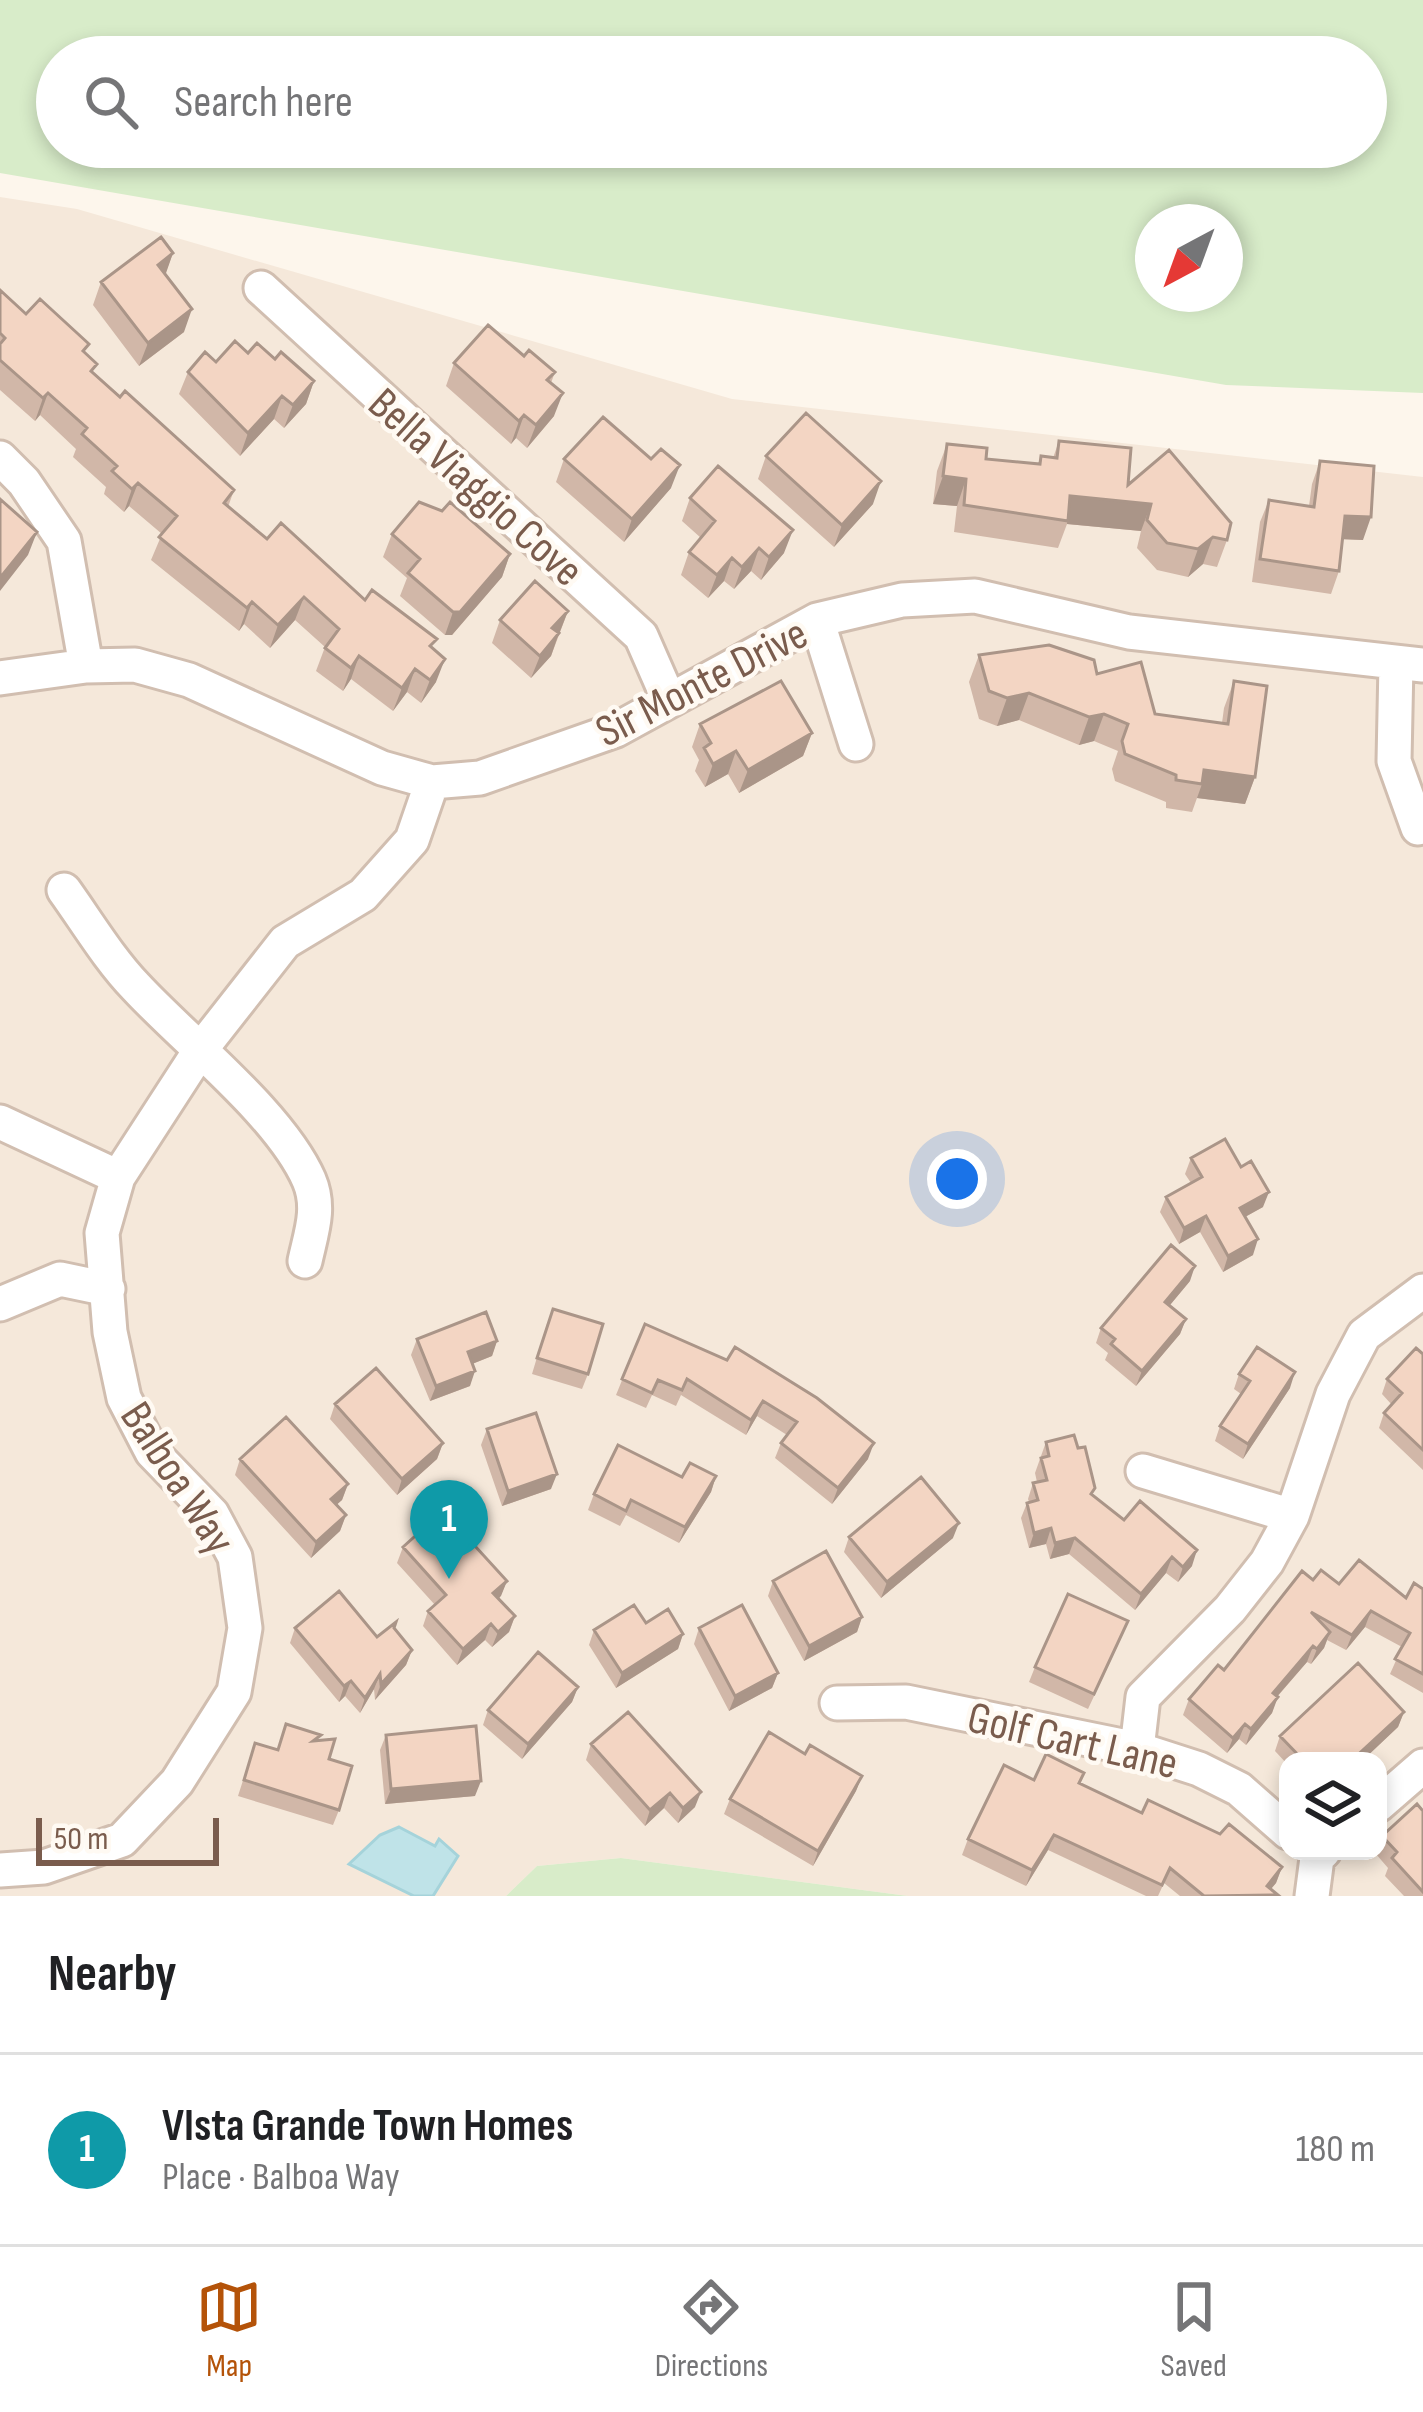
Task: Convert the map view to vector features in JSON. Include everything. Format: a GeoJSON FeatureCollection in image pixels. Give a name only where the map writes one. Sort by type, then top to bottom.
{"type":"FeatureCollection","features":[{"type":"Feature","properties":{"kind":"street","name":"Bella Viaggio Cove"},"geometry":{"type":"LineString","coordinates":[[261,288],[640,636],[669,700]]}},
{"type":"Feature","properties":{"kind":"street"},"geometry":{"type":"LineString","coordinates":[[0,458],[24,482],[64,542],[86,665]]}},
{"type":"Feature","properties":{"kind":"street","name":"Sir Monte Drive"},"geometry":{"type":"LineString","coordinates":[[0,679],[86,665],[135,665],[189,680],[382,768],[432,782],[480,778],[597,737],[817,620],[902,600],[976,596],[1129,632],[1409,664]]}},
{"type":"Feature","properties":{"kind":"street"},"geometry":{"type":"LineString","coordinates":[[817,620],[856,744]]}},
{"type":"Feature","properties":{"kind":"street"},"geometry":{"type":"LineString","coordinates":[[1409,664],[1394,761],[1418,827]]}},
{"type":"Feature","properties":{"kind":"street","name":"Balboa Way"},"geometry":{"type":"LineString","coordinates":[[0,1870],[44,1867],[122,1840],[177,1782],[234,1692],[245,1628],[235,1557],[212,1514],[152,1452],[124,1398],[110,1332],[102,1233],[118,1177],[201,1049],[285,942],[363,896],[400,854],[412,839],[432,782]]}},
{"type":"Feature","properties":{"kind":"street"},"geometry":{"type":"LineString","coordinates":[[64,890],[134,985],[201,1049],[289,1148],[308,1180],[316,1210],[304,1262]]}},
{"type":"Feature","properties":{"kind":"street"},"geometry":{"type":"LineString","coordinates":[[0,1122],[118,1177]]}},
{"type":"Feature","properties":{"kind":"street"},"geometry":{"type":"LineString","coordinates":[[0,1304],[60,1279],[108,1288]]}},
{"type":"Feature","properties":{"kind":"street"},"geometry":{"type":"LineString","coordinates":[[1137,1749],[1143,1697],[1230,1609],[1267,1562],[1292,1516],[1333,1394],[1364,1335],[1423,1292]]}},
{"type":"Feature","properties":{"kind":"street"},"geometry":{"type":"LineString","coordinates":[[1143,1471],[1292,1516]]}},
{"type":"Feature","properties":{"kind":"street","name":"Golf Cart Lane"},"geometry":{"type":"LineString","coordinates":[[837,1702],[906,1702],[1137,1749],[1199,1768],[1239,1790],[1279,1824]]}},
{"type":"Feature","properties":{"kind":"street"},"geometry":{"type":"LineString","coordinates":[[1387,1797],[1423,1766]]}},
{"type":"Feature","properties":{"kind":"street"},"geometry":{"type":"LineString","coordinates":[[1312,1896],[1316,1860]]}},
{"type":"Feature","properties":{"kind":"shaded area"},"geometry":{"type":"Polygon","coordinates":[[[0,197],[77,209],[732,399],[1423,477],[1423,1896],[908,1896],[621,1858],[537,1866],[506,1896],[0,1896],[0,197]]]}},
{"type":"Feature","properties":{"kind":"green space"},"geometry":{"type":"Polygon","coordinates":[[[0,0],[1423,0],[1423,393],[1226,385],[0,173],[0,0]]]}},
{"type":"Feature","properties":{"kind":"green space"},"geometry":{"type":"Polygon","coordinates":[[[621,1858],[908,1896],[506,1896],[537,1866],[621,1858]]]}},
{"type":"Feature","properties":{"kind":"water"},"geometry":{"type":"Polygon","coordinates":[[[399,1827],[435,1846],[439,1839],[458,1856],[433,1896],[414,1896],[349,1864],[380,1835],[399,1827]]]}},
{"type":"Feature","properties":{"kind":"building"},"geometry":{"type":"Polygon","coordinates":[[[161,237],[173,253],[158,265],[192,309],[148,343],[101,282],[161,237]]]}},
{"type":"Feature","properties":{"kind":"building"},"geometry":{"type":"Polygon","coordinates":[[[0,290],[26,314],[40,299],[89,344],[83,351],[97,364],[91,371],[120,397],[125,391],[234,490],[224,503],[267,539],[281,523],[365,600],[372,590],[437,639],[430,646],[445,659],[430,680],[415,669],[402,688],[359,656],[351,668],[325,648],[339,629],[304,597],[278,625],[252,602],[247,608],[159,537],[177,516],[138,483],[132,489],[112,471],[117,466],[82,434],[87,428],[0,360],[5,338],[0,333],[0,290]]]}},
{"type":"Feature","properties":{"kind":"building"},"geometry":{"type":"Polygon","coordinates":[[[488,325],[524,356],[529,350],[555,372],[547,380],[563,393],[536,425],[524,415],[519,421],[454,363],[488,325]]]}},
{"type":"Feature","properties":{"kind":"building"},"geometry":{"type":"Polygon","coordinates":[[[235,341],[248,353],[257,343],[275,359],[281,352],[314,381],[293,405],[282,396],[248,433],[188,372],[205,352],[216,362],[235,341]]]}},
{"type":"Feature","properties":{"kind":"building"},"geometry":{"type":"Polygon","coordinates":[[[806,413],[881,481],[842,525],[766,456],[806,413]]]}},
{"type":"Feature","properties":{"kind":"building"},"geometry":{"type":"Polygon","coordinates":[[[603,417],[651,459],[661,449],[680,465],[632,519],[564,459],[603,417]]]}},
{"type":"Feature","properties":{"kind":"building"},"geometry":{"type":"Polygon","coordinates":[[[1059,441],[1131,448],[1128,485],[1169,450],[1231,523],[1227,540],[1213,537],[1198,549],[1167,543],[1147,520],[1151,504],[1070,496],[1068,521],[964,505],[966,479],[943,476],[947,444],[987,448],[986,459],[1040,464],[1041,456],[1057,458],[1059,441]]]}},
{"type":"Feature","properties":{"kind":"building"},"geometry":{"type":"Polygon","coordinates":[[[1320,461],[1374,466],[1371,517],[1345,516],[1339,571],[1260,559],[1269,500],[1314,507],[1320,461]]]}},
{"type":"Feature","properties":{"kind":"building"},"geometry":{"type":"Polygon","coordinates":[[[718,466],[793,530],[769,557],[759,548],[742,567],[732,558],[717,575],[689,552],[715,521],[690,498],[718,466]]]}},
{"type":"Feature","properties":{"kind":"building"},"geometry":{"type":"Polygon","coordinates":[[[0,499],[37,532],[0,578],[0,499]]]}},
{"type":"Feature","properties":{"kind":"building"},"geometry":{"type":"Polygon","coordinates":[[[419,502],[442,511],[450,502],[510,554],[460,612],[453,612],[408,573],[420,559],[392,534],[419,502]]]}},
{"type":"Feature","properties":{"kind":"building"},"geometry":{"type":"Polygon","coordinates":[[[535,581],[568,611],[552,628],[559,633],[540,656],[500,620],[535,581]]]}},
{"type":"Feature","properties":{"kind":"building"},"geometry":{"type":"Polygon","coordinates":[[[1049,645],[1094,660],[1097,674],[1141,662],[1155,714],[1228,724],[1234,681],[1267,686],[1255,777],[1204,770],[1202,784],[1176,780],[1176,775],[1125,754],[1122,741],[1128,724],[1104,714],[1089,717],[1029,693],[1007,698],[989,691],[979,655],[1049,645]]]}},
{"type":"Feature","properties":{"kind":"building"},"geometry":{"type":"Polygon","coordinates":[[[781,681],[812,733],[748,770],[736,751],[713,764],[704,748],[711,743],[700,724],[781,681]]]}},
{"type":"Feature","properties":{"kind":"building"},"geometry":{"type":"Polygon","coordinates":[[[1225,1139],[1241,1167],[1251,1161],[1269,1192],[1240,1208],[1258,1239],[1228,1256],[1206,1216],[1184,1228],[1166,1197],[1202,1177],[1191,1158],[1225,1139]]]}},
{"type":"Feature","properties":{"kind":"building"},"geometry":{"type":"Polygon","coordinates":[[[1171,1245],[1195,1266],[1165,1302],[1186,1319],[1142,1371],[1111,1344],[1115,1339],[1101,1328],[1171,1245]]]}},
{"type":"Feature","properties":{"kind":"building"},"geometry":{"type":"Polygon","coordinates":[[[553,1309],[603,1324],[588,1374],[537,1358],[553,1309]]]}},
{"type":"Feature","properties":{"kind":"building"},"geometry":{"type":"Polygon","coordinates":[[[486,1312],[497,1341],[468,1352],[475,1371],[436,1386],[417,1339],[486,1312]]]}},
{"type":"Feature","properties":{"kind":"building"},"geometry":{"type":"Polygon","coordinates":[[[645,1324],[727,1360],[735,1347],[817,1398],[874,1443],[838,1488],[781,1443],[797,1422],[763,1401],[751,1420],[687,1379],[682,1390],[658,1380],[652,1393],[622,1379],[645,1324]]]}},
{"type":"Feature","properties":{"kind":"building"},"geometry":{"type":"Polygon","coordinates":[[[1257,1347],[1295,1372],[1248,1444],[1220,1426],[1250,1381],[1239,1374],[1257,1347]]]}},
{"type":"Feature","properties":{"kind":"building"},"geometry":{"type":"Polygon","coordinates":[[[1416,1348],[1423,1354],[1423,1450],[1384,1413],[1402,1393],[1387,1379],[1416,1348]]]}},
{"type":"Feature","properties":{"kind":"building"},"geometry":{"type":"Polygon","coordinates":[[[376,1368],[443,1443],[402,1479],[335,1404],[376,1368]]]}},
{"type":"Feature","properties":{"kind":"building"},"geometry":{"type":"Polygon","coordinates":[[[536,1413],[557,1474],[508,1491],[487,1429],[536,1413]]]}},
{"type":"Feature","properties":{"kind":"building"},"geometry":{"type":"Polygon","coordinates":[[[286,1417],[348,1484],[331,1499],[346,1515],[316,1542],[240,1459],[286,1417]]]}},
{"type":"Feature","properties":{"kind":"building"},"geometry":{"type":"Polygon","coordinates":[[[1074,1435],[1078,1448],[1085,1447],[1095,1488],[1091,1494],[1124,1520],[1140,1501],[1197,1550],[1183,1567],[1172,1557],[1141,1594],[1075,1538],[1055,1543],[1051,1528],[1034,1533],[1027,1503],[1038,1500],[1033,1483],[1047,1480],[1041,1458],[1049,1456],[1046,1442],[1074,1435]]]}},
{"type":"Feature","properties":{"kind":"building"},"geometry":{"type":"Polygon","coordinates":[[[618,1445],[682,1477],[690,1463],[716,1476],[685,1527],[631,1500],[626,1511],[594,1494],[618,1445]]]}},
{"type":"Feature","properties":{"kind":"building"},"geometry":{"type":"Polygon","coordinates":[[[921,1477],[959,1523],[887,1582],[849,1537],[921,1477]]]}},
{"type":"Feature","properties":{"kind":"building"},"geometry":{"type":"Polygon","coordinates":[[[443,1511],[507,1581],[493,1593],[515,1616],[498,1632],[491,1624],[463,1649],[428,1611],[446,1595],[403,1547],[443,1511]]]}},
{"type":"Feature","properties":{"kind":"building"},"geometry":{"type":"Polygon","coordinates":[[[826,1551],[862,1617],[809,1646],[773,1581],[826,1551]]]}},
{"type":"Feature","properties":{"kind":"building"},"geometry":{"type":"Polygon","coordinates":[[[1359,1560],[1406,1598],[1414,1583],[1423,1589],[1423,1674],[1395,1659],[1410,1633],[1371,1611],[1352,1635],[1311,1612],[1330,1632],[1273,1693],[1278,1697],[1251,1729],[1245,1724],[1233,1738],[1189,1699],[1218,1665],[1224,1670],[1302,1571],[1313,1580],[1321,1570],[1339,1584],[1359,1560]]]}},
{"type":"Feature","properties":{"kind":"building"},"geometry":{"type":"Polygon","coordinates":[[[339,1591],[377,1637],[396,1622],[394,1628],[412,1650],[381,1684],[380,1674],[365,1698],[351,1681],[344,1686],[295,1628],[339,1591]]]}},
{"type":"Feature","properties":{"kind":"building"},"geometry":{"type":"Polygon","coordinates":[[[1068,1594],[1128,1621],[1094,1694],[1035,1667],[1068,1594]]]}},
{"type":"Feature","properties":{"kind":"building"},"geometry":{"type":"Polygon","coordinates":[[[634,1605],[646,1623],[668,1609],[683,1634],[622,1673],[594,1630],[634,1605]]]}},
{"type":"Feature","properties":{"kind":"building"},"geometry":{"type":"Polygon","coordinates":[[[742,1605],[778,1673],[735,1696],[699,1628],[742,1605]]]}},
{"type":"Feature","properties":{"kind":"building"},"geometry":{"type":"Polygon","coordinates":[[[538,1652],[578,1687],[528,1744],[488,1710],[538,1652]]]}},
{"type":"Feature","properties":{"kind":"building"},"geometry":{"type":"Polygon","coordinates":[[[1358,1663],[1404,1712],[1361,1752],[1295,1752],[1280,1736],[1358,1663]]]}},
{"type":"Feature","properties":{"kind":"building"},"geometry":{"type":"Polygon","coordinates":[[[628,1712],[701,1792],[683,1808],[670,1793],[650,1810],[591,1744],[628,1712]]]}},
{"type":"Feature","properties":{"kind":"building"},"geometry":{"type":"Polygon","coordinates":[[[286,1724],[321,1735],[313,1741],[335,1739],[329,1759],[352,1766],[339,1810],[244,1780],[255,1743],[278,1750],[286,1724]]]}},
{"type":"Feature","properties":{"kind":"building"},"geometry":{"type":"Polygon","coordinates":[[[476,1726],[481,1781],[391,1789],[386,1735],[476,1726]]]}},
{"type":"Feature","properties":{"kind":"building"},"geometry":{"type":"Polygon","coordinates":[[[769,1732],[805,1754],[810,1745],[862,1776],[818,1851],[730,1799],[769,1732]]]}},
{"type":"Feature","properties":{"kind":"building"},"geometry":{"type":"Polygon","coordinates":[[[1046,1754],[1084,1773],[1079,1783],[1142,1813],[1148,1800],[1220,1834],[1229,1824],[1282,1867],[1267,1886],[1278,1895],[1204,1896],[1170,1868],[1162,1885],[1054,1835],[1032,1870],[968,1839],[1004,1765],[1034,1780],[1046,1754]]]}},
{"type":"Feature","properties":{"kind":"building"},"geometry":{"type":"Polygon","coordinates":[[[1417,1804],[1423,1811],[1423,1892],[1392,1858],[1397,1852],[1387,1841],[1387,1831],[1417,1804]]]}},
{"type":"Feature","properties":{"kind":"place","name":"VIsta Grande Town Homes"},"geometry":{"type":"Point","coordinates":[449,1579]}}]}
